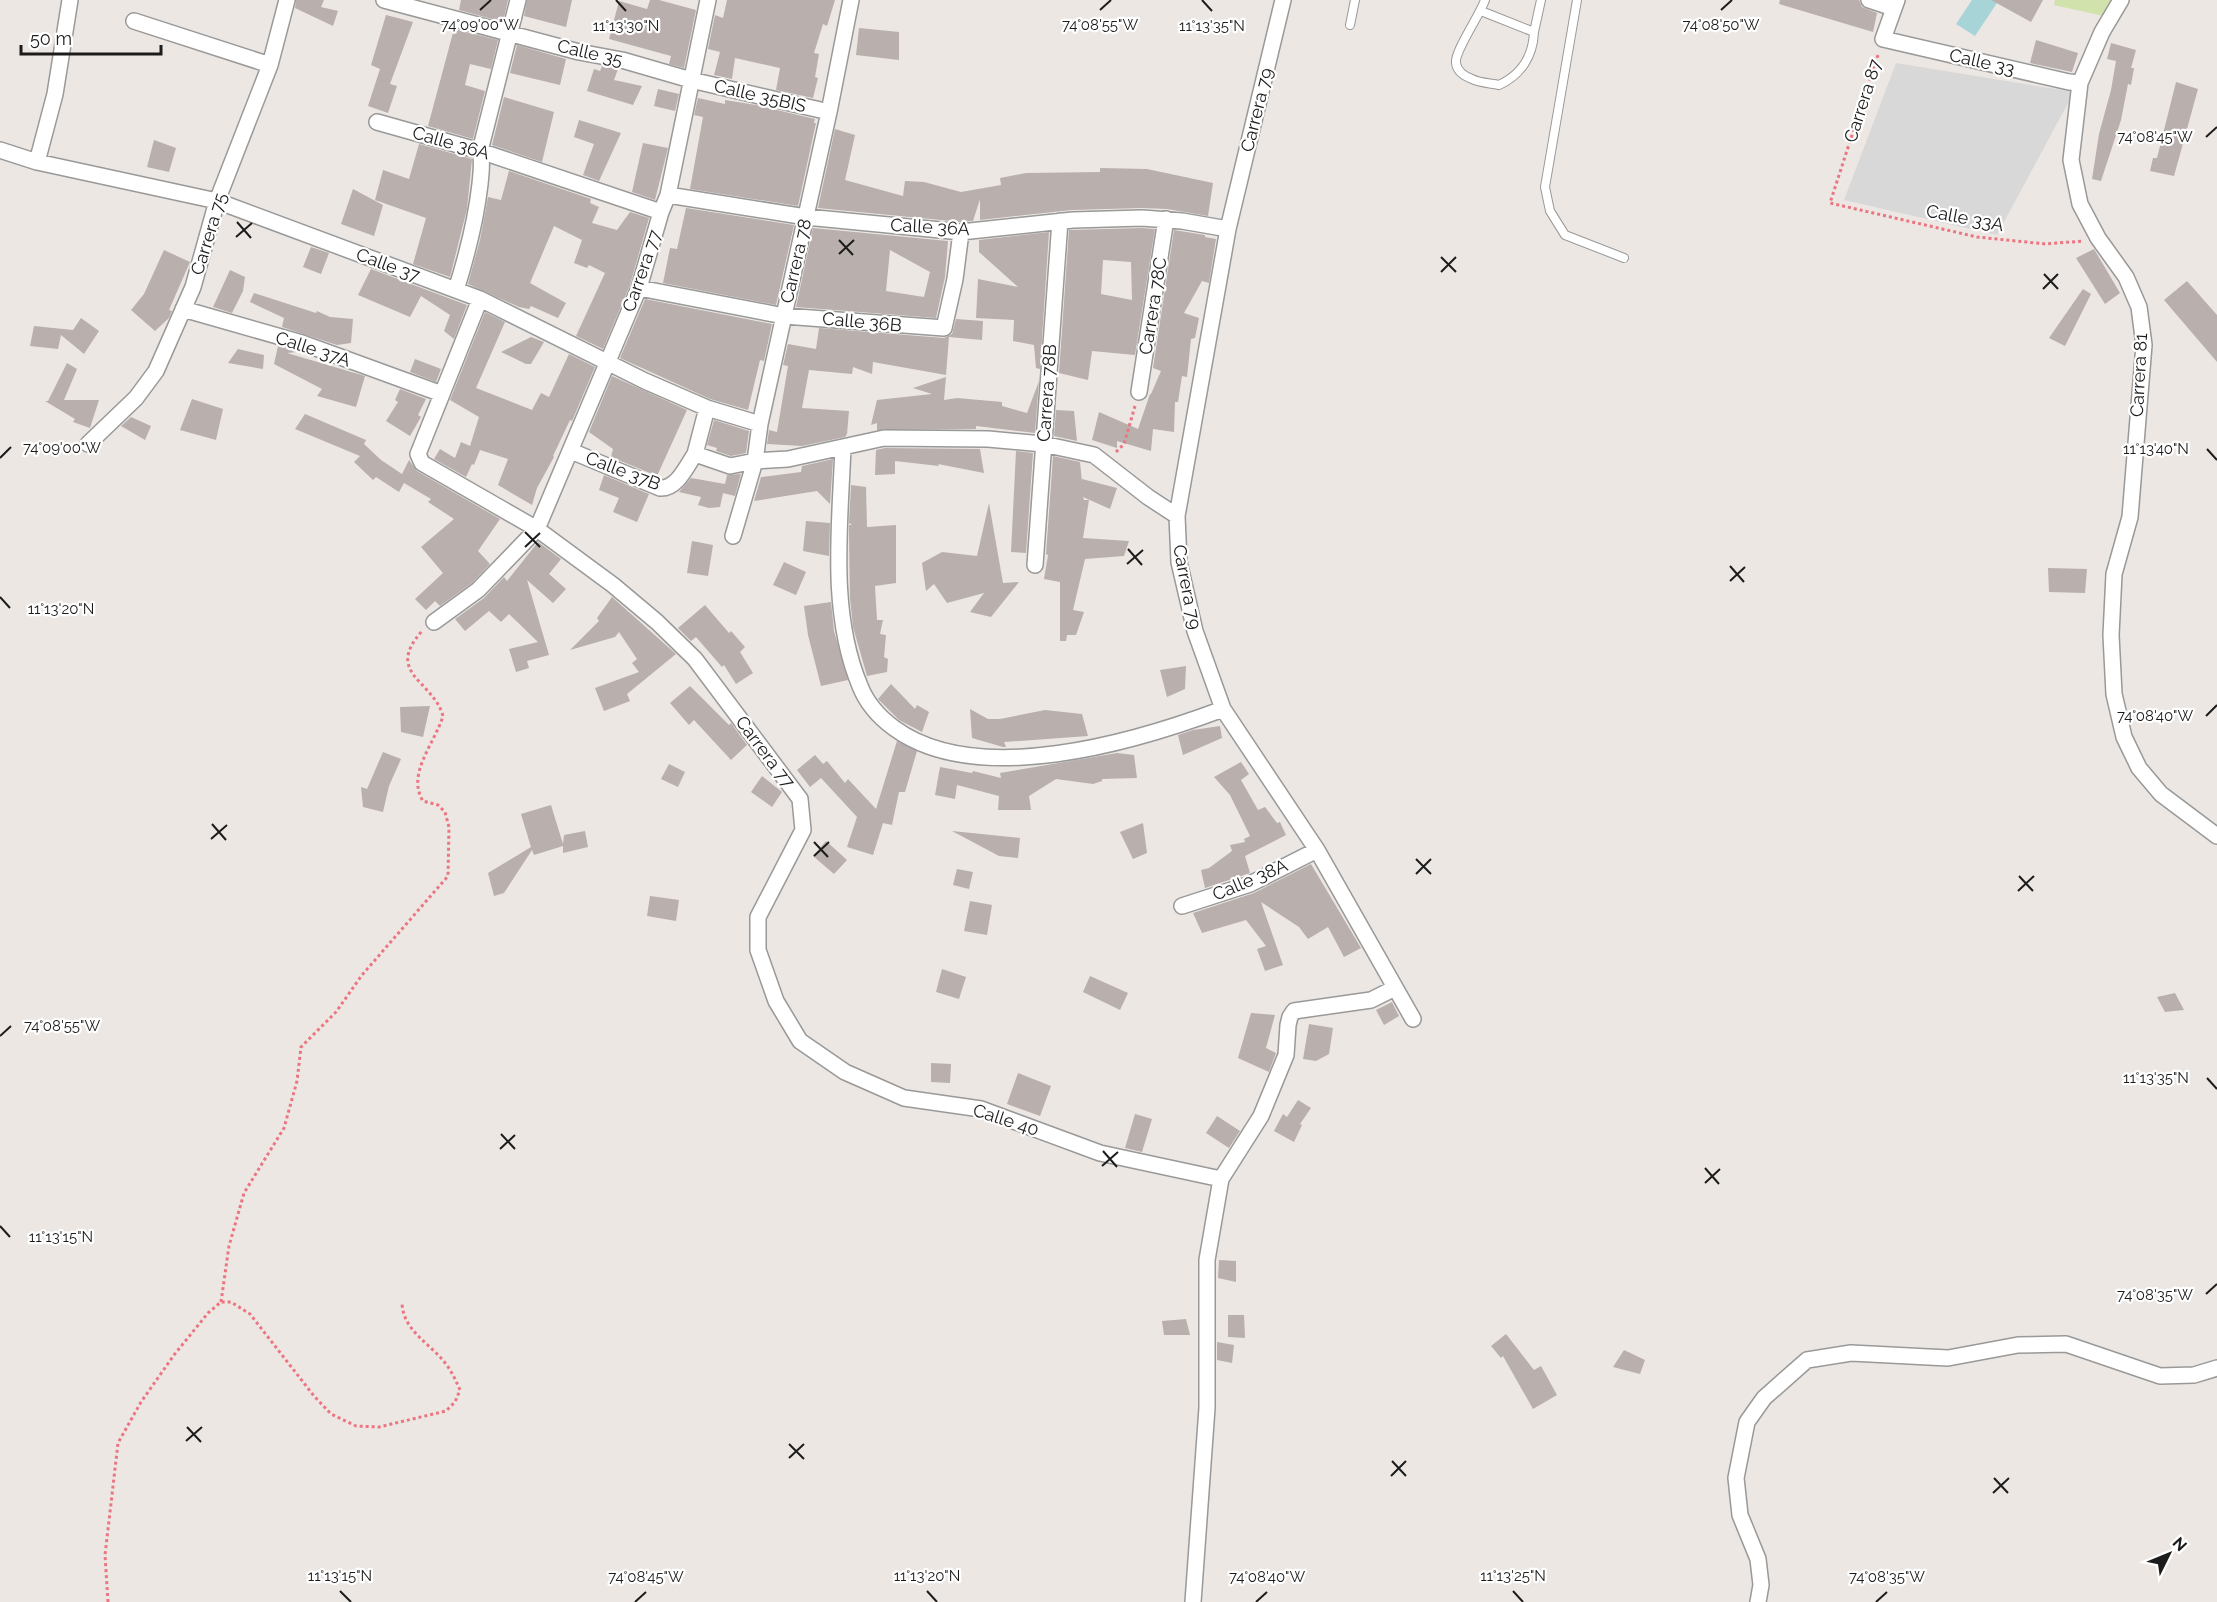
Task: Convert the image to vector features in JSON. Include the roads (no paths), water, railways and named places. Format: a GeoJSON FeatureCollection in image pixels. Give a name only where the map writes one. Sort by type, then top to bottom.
{"type":"FeatureCollection","features":[{"type":"Feature","properties":{"kind":"street"},"geometry":{"type":"LineString","coordinates":[[37,162],[55,94],[70,0]]}},
{"type":"Feature","properties":{"kind":"street","name":"Carrera 75"},"geometry":{"type":"LineString","coordinates":[[88,444],[136,398],[156,371],[193,287],[217,201],[270,65],[287,0]]}},
{"type":"Feature","properties":{"kind":"street","name":"Calle 35"},"geometry":{"type":"LineString","coordinates":[[384,0],[579,52],[622,60],[691,80]]}},
{"type":"Feature","properties":{"kind":"street"},"geometry":{"type":"LineString","coordinates":[[456,290],[469,249],[478,200],[482,158],[480,151],[518,0]]}},
{"type":"Feature","properties":{"kind":"street","name":"Carrera 77"},"geometry":{"type":"LineString","coordinates":[[434,622],[478,590],[537,529],[639,288],[668,195],[708,0]]}},
{"type":"Feature","properties":{"kind":"street","name":"Carrera 78"},"geometry":{"type":"LineString","coordinates":[[733,536],[755,461],[760,424],[829,112],[851,0]]}},
{"type":"Feature","properties":{"kind":"street","name":"Carrera 79"},"geometry":{"type":"LineString","coordinates":[[1283,0],[1228,229],[1177,516],[1179,562],[1195,631],[1223,709],[1317,850],[1413,1019]]}},
{"type":"Feature","properties":{"kind":"street"},"geometry":{"type":"LineString","coordinates":[[1869,0],[1895,4]]}},
{"type":"Feature","properties":{"kind":"street","name":"Carrera 81"},"geometry":{"type":"LineString","coordinates":[[2121,0],[2102,32],[2080,83],[2071,160],[2080,204],[2098,238],[2126,278],[2139,307],[2144,345],[2130,517],[2114,573],[2111,635],[2114,694],[2124,737],[2139,768],[2161,794],[2217,836]]}},
{"type":"Feature","properties":{"kind":"street","name":"Carrera 87"},"geometry":{"type":"LineString","coordinates":[[1883,39],[1895,4]]}},
{"type":"Feature","properties":{"kind":"street"},"geometry":{"type":"LineString","coordinates":[[134,21],[270,65]]}},
{"type":"Feature","properties":{"kind":"street","name":"Calle 33"},"geometry":{"type":"LineString","coordinates":[[1883,39],[2080,83]]}},
{"type":"Feature","properties":{"kind":"street","name":"Calle 35BIS"},"geometry":{"type":"LineString","coordinates":[[691,80],[829,112]]}},
{"type":"Feature","properties":{"kind":"street","name":"Calle 36A"},"geometry":{"type":"LineString","coordinates":[[377,122],[480,151],[661,212]]}},
{"type":"Feature","properties":{"kind":"street","name":"Calle 37"},"geometry":{"type":"LineString","coordinates":[[0,150],[37,162],[217,201],[480,299],[607,364],[707,408],[760,424]]}},
{"type":"Feature","properties":{"kind":"street","name":"Calle 36A"},"geometry":{"type":"LineString","coordinates":[[668,195],[806,217],[962,232],[1060,222],[1166,219],[1228,229]]}},
{"type":"Feature","properties":{"kind":"street","name":"Carrera 78C"},"geometry":{"type":"LineString","coordinates":[[1139,392],[1166,219]]}},
{"type":"Feature","properties":{"kind":"street","name":"Carrera 78B"},"geometry":{"type":"LineString","coordinates":[[1035,565],[1060,222]]}},
{"type":"Feature","properties":{"kind":"street","name":"Calle 36B"},"geometry":{"type":"LineString","coordinates":[[639,288],[784,316],[944,328],[962,232]]}},
{"type":"Feature","properties":{"kind":"street"},"geometry":{"type":"LineString","coordinates":[[480,299],[418,454],[422,463],[537,529]]}},
{"type":"Feature","properties":{"kind":"street","name":"Calle 37A"},"geometry":{"type":"LineString","coordinates":[[183,309],[302,343],[442,394]]}},
{"type":"Feature","properties":{"kind":"street"},"geometry":{"type":"LineString","coordinates":[[707,408],[695,454],[718,464],[730,466],[755,461],[788,459],[884,438],[988,439],[1043,444],[1094,455],[1148,497],[1177,516]]}},
{"type":"Feature","properties":{"kind":"street"},"geometry":{"type":"LineString","coordinates":[[843,447],[839,562],[842,612],[850,653],[860,688],[878,715],[909,739],[946,752],[990,758],[1075,752],[1177,726],[1223,709]]}},
{"type":"Feature","properties":{"kind":"street","name":"Calle 37B"},"geometry":{"type":"LineString","coordinates":[[571,451],[660,488],[668,488],[673,484],[695,454]]}},
{"type":"Feature","properties":{"kind":"street","name":"Carrera 77"},"geometry":{"type":"LineString","coordinates":[[537,529],[613,585],[657,622],[695,659],[800,799],[803,830],[758,917],[758,950],[776,1001],[800,1041]]}},
{"type":"Feature","properties":{"kind":"street","name":"Calle 38A"},"geometry":{"type":"LineString","coordinates":[[1182,906],[1250,884],[1317,850]]}},
{"type":"Feature","properties":{"kind":"street"},"geometry":{"type":"LineString","coordinates":[[1193,1602],[1207,1408],[1207,1260],[1221,1179],[1261,1116],[1286,1055],[1288,1025],[1294,1011],[1371,1000],[1395,988]]}},
{"type":"Feature","properties":{"kind":"street","name":"Calle 40"},"geometry":{"type":"LineString","coordinates":[[800,1041],[845,1072],[904,1098],[981,1109],[1100,1153],[1221,1179]]}},
{"type":"Feature","properties":{"kind":"street"},"geometry":{"type":"LineString","coordinates":[[1758,1602],[1761,1585],[1758,1559],[1740,1515],[1736,1478],[1747,1422],[1764,1398],[1808,1360],[1851,1353],[1948,1358],[2018,1345],[2066,1344],[2160,1376],[2194,1375],[2217,1368]]}},
{"type":"Feature","properties":{"kind":"lane"},"geometry":{"type":"LineString","coordinates":[[1350,25],[1355,0]]}},
{"type":"Feature","properties":{"kind":"lane"},"geometry":{"type":"LineString","coordinates":[[1485,0],[1456,56],[1456,65],[1460,72],[1473,80],[1499,85],[1520,72],[1533,45],[1533,32],[1541,0]]}},
{"type":"Feature","properties":{"kind":"lane"},"geometry":{"type":"LineString","coordinates":[[1577,0],[1545,187],[1550,211],[1565,235],[1624,258]]}},
{"type":"Feature","properties":{"kind":"lane"},"geometry":{"type":"LineString","coordinates":[[1481,11],[1533,32]]}},
{"type":"Feature","properties":{"kind":"water"},"geometry":{"type":"Polygon","coordinates":[[[1972,0],[1999,0],[1975,36],[1956,24],[1972,0]]]}}]}
